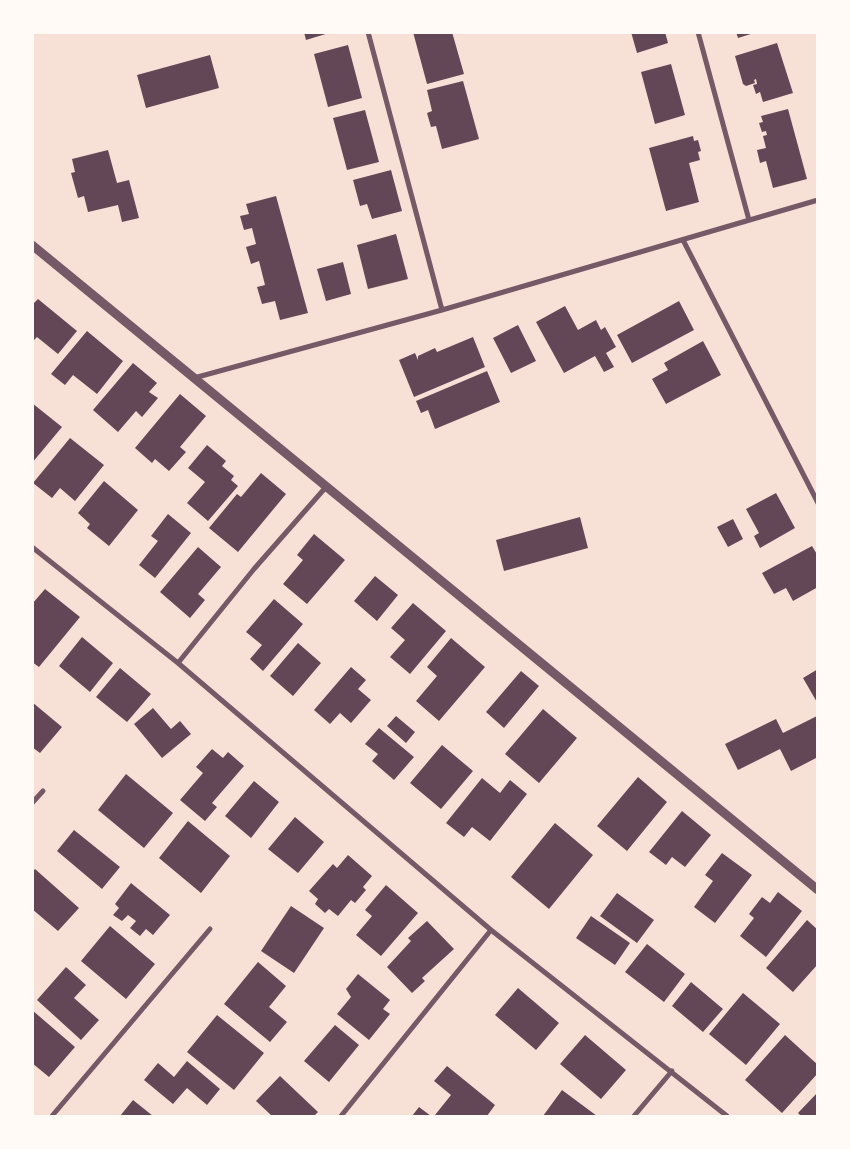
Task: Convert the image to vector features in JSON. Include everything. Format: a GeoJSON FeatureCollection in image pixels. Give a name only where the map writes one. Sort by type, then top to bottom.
{"type":"FeatureCollection","features":[{"type":"Feature","properties":{"kind":"street"},"geometry":{"type":"LineString","coordinates":[[368,32],[442,310]]}},
{"type":"Feature","properties":{"kind":"street"},"geometry":{"type":"LineString","coordinates":[[698,32],[749,220]]}},
{"type":"Feature","properties":{"kind":"street"},"geometry":{"type":"LineString","coordinates":[[194,378],[442,310],[818,200]]}},
{"type":"Feature","properties":{"kind":"street"},"geometry":{"type":"LineString","coordinates":[[683,240],[818,502]]}},
{"type":"Feature","properties":{"kind":"street"},"geometry":{"type":"LineString","coordinates":[[32,245],[818,890]]}},
{"type":"Feature","properties":{"kind":"street"},"geometry":{"type":"LineString","coordinates":[[178,663],[254,570],[326,488]]}},
{"type":"Feature","properties":{"kind":"street"},"geometry":{"type":"LineString","coordinates":[[32,547],[178,663],[491,930],[727,1116]]}},
{"type":"Feature","properties":{"kind":"street"},"geometry":{"type":"LineString","coordinates":[[32,803],[43,791]]}},
{"type":"Feature","properties":{"kind":"street"},"geometry":{"type":"LineString","coordinates":[[52,1116],[210,929]]}},
{"type":"Feature","properties":{"kind":"street"},"geometry":{"type":"LineString","coordinates":[[341,1116],[491,930]]}},
{"type":"Feature","properties":{"kind":"street"},"geometry":{"type":"LineString","coordinates":[[634,1116],[672,1071]]}},
{"type":"Feature","properties":{"kind":"building"},"geometry":{"type":"Polygon","coordinates":[[[304,32],[329,32],[329,33],[306,40],[304,32]]]}},
{"type":"Feature","properties":{"kind":"building"},"geometry":{"type":"Polygon","coordinates":[[[413,32],[452,32],[464,74],[427,84],[413,32]]]}},
{"type":"Feature","properties":{"kind":"building"},"geometry":{"type":"Polygon","coordinates":[[[631,32],[665,32],[668,43],[637,53],[631,32]]]}},
{"type":"Feature","properties":{"kind":"building"},"geometry":{"type":"Polygon","coordinates":[[[736,32],[754,32],[754,33],[738,38],[736,32]]]}},
{"type":"Feature","properties":{"kind":"building"},"geometry":{"type":"Polygon","coordinates":[[[777,43],[793,93],[763,102],[760,92],[756,94],[753,85],[757,84],[756,79],[754,80],[755,83],[746,86],[743,84],[735,56],[777,43]]]}},
{"type":"Feature","properties":{"kind":"building"},"geometry":{"type":"Polygon","coordinates":[[[348,45],[362,98],[328,107],[314,54],[348,45]]]}},
{"type":"Feature","properties":{"kind":"building"},"geometry":{"type":"Polygon","coordinates":[[[210,55],[219,88],[146,108],[137,75],[210,55]]]}},
{"type":"Feature","properties":{"kind":"building"},"geometry":{"type":"Polygon","coordinates":[[[671,64],[685,115],[655,124],[641,72],[671,64]]]}},
{"type":"Feature","properties":{"kind":"building"},"geometry":{"type":"Polygon","coordinates":[[[463,81],[479,139],[442,149],[436,126],[431,127],[427,113],[432,111],[427,90],[463,81]]]}},
{"type":"Feature","properties":{"kind":"building"},"geometry":{"type":"Polygon","coordinates":[[[788,109],[807,179],[773,188],[766,161],[760,163],[757,150],[766,148],[763,136],[767,135],[766,131],[762,132],[759,123],[763,122],[761,116],[788,109]]]}},
{"type":"Feature","properties":{"kind":"building"},"geometry":{"type":"Polygon","coordinates":[[[365,110],[379,162],[347,170],[333,118],[365,110]]]}},
{"type":"Feature","properties":{"kind":"building"},"geometry":{"type":"Polygon","coordinates":[[[693,136],[694,141],[698,140],[701,151],[698,152],[700,160],[689,163],[699,202],[666,211],[649,148],[693,136]]]}},
{"type":"Feature","properties":{"kind":"building"},"geometry":{"type":"Polygon","coordinates":[[[108,150],[117,183],[129,180],[139,218],[122,222],[118,205],[88,212],[84,196],[78,198],[71,173],[75,172],[72,159],[108,150]]]}},
{"type":"Feature","properties":{"kind":"building"},"geometry":{"type":"Polygon","coordinates":[[[391,170],[402,211],[372,219],[367,204],[360,206],[353,180],[391,170]]]}},
{"type":"Feature","properties":{"kind":"building"},"geometry":{"type":"Polygon","coordinates":[[[276,196],[308,313],[280,320],[275,301],[262,304],[257,287],[265,285],[259,261],[251,264],[246,247],[256,244],[252,228],[244,230],[240,216],[249,214],[246,204],[276,196]]]}},
{"type":"Feature","properties":{"kind":"building"},"geometry":{"type":"Polygon","coordinates":[[[396,234],[408,279],[368,289],[357,245],[396,234]]]}},
{"type":"Feature","properties":{"kind":"building"},"geometry":{"type":"Polygon","coordinates":[[[343,262],[351,294],[326,301],[317,269],[343,262]]]}},
{"type":"Feature","properties":{"kind":"building"},"geometry":{"type":"Polygon","coordinates":[[[38,299],[77,331],[58,354],[37,337],[32,342],[32,305],[38,299]]]}},
{"type":"Feature","properties":{"kind":"building"},"geometry":{"type":"Polygon","coordinates":[[[679,301],[694,330],[632,363],[617,335],[679,301]]]}},
{"type":"Feature","properties":{"kind":"building"},"geometry":{"type":"Polygon","coordinates":[[[565,306],[578,330],[596,320],[601,330],[605,327],[616,347],[606,353],[614,367],[604,372],[595,356],[564,373],[536,322],[565,306]]]}},
{"type":"Feature","properties":{"kind":"building"},"geometry":{"type":"Polygon","coordinates":[[[518,325],[536,361],[511,373],[493,338],[518,325]]]}},
{"type":"Feature","properties":{"kind":"building"},"geometry":{"type":"Polygon","coordinates":[[[87,331],[123,361],[97,394],[73,375],[65,385],[51,374],[87,331]]]}},
{"type":"Feature","properties":{"kind":"building"},"geometry":{"type":"Polygon","coordinates":[[[473,337],[485,367],[414,397],[399,360],[415,353],[418,360],[418,356],[435,348],[437,352],[473,337]]]}},
{"type":"Feature","properties":{"kind":"building"},"geometry":{"type":"Polygon","coordinates":[[[703,341],[721,375],[666,404],[652,379],[668,370],[664,363],[703,341]]]}},
{"type":"Feature","properties":{"kind":"building"},"geometry":{"type":"Polygon","coordinates":[[[133,363],[157,383],[149,392],[158,398],[142,417],[136,411],[118,432],[93,410],[133,363]]]}},
{"type":"Feature","properties":{"kind":"building"},"geometry":{"type":"Polygon","coordinates":[[[487,371],[500,402],[435,429],[428,410],[421,413],[416,401],[487,371]]]}},
{"type":"Feature","properties":{"kind":"building"},"geometry":{"type":"Polygon","coordinates":[[[180,394],[206,416],[180,447],[186,452],[169,471],[155,459],[152,463],[135,448],[180,394]]]}},
{"type":"Feature","properties":{"kind":"building"},"geometry":{"type":"Polygon","coordinates":[[[32,403],[62,427],[32,463],[32,403]]]}},
{"type":"Feature","properties":{"kind":"building"},"geometry":{"type":"Polygon","coordinates":[[[70,438],[104,465],[75,501],[60,488],[52,498],[33,483],[70,438]]]}},
{"type":"Feature","properties":{"kind":"building"},"geometry":{"type":"Polygon","coordinates":[[[207,445],[226,461],[222,466],[234,476],[231,480],[238,486],[208,521],[187,503],[205,482],[188,468],[207,445]]]}},
{"type":"Feature","properties":{"kind":"building"},"geometry":{"type":"Polygon","coordinates":[[[261,473],[286,494],[238,552],[209,528],[237,494],[241,497],[261,473]]]}},
{"type":"Feature","properties":{"kind":"building"},"geometry":{"type":"Polygon","coordinates":[[[104,481],[138,510],[109,546],[87,528],[90,524],[78,513],[104,481]]]}},
{"type":"Feature","properties":{"kind":"building"},"geometry":{"type":"Polygon","coordinates":[[[776,493],[795,528],[760,548],[754,536],[759,533],[746,509],[776,493]]]}},
{"type":"Feature","properties":{"kind":"building"},"geometry":{"type":"Polygon","coordinates":[[[168,514],[191,533],[155,578],[139,565],[158,541],[151,536],[168,514]]]}},
{"type":"Feature","properties":{"kind":"building"},"geometry":{"type":"Polygon","coordinates":[[[580,517],[588,548],[504,571],[496,540],[580,517]]]}},
{"type":"Feature","properties":{"kind":"building"},"geometry":{"type":"Polygon","coordinates":[[[733,519],[743,539],[728,547],[717,527],[733,519]]]}},
{"type":"Feature","properties":{"kind":"building"},"geometry":{"type":"Polygon","coordinates":[[[314,534],[345,560],[307,604],[283,584],[303,560],[297,555],[314,534]]]}},
{"type":"Feature","properties":{"kind":"building"},"geometry":{"type":"Polygon","coordinates":[[[812,546],[818,556],[818,587],[793,601],[786,588],[774,594],[762,573],[812,546]]]}},
{"type":"Feature","properties":{"kind":"building"},"geometry":{"type":"Polygon","coordinates":[[[198,547],[221,567],[198,594],[205,600],[190,618],[160,592],[198,547]]]}},
{"type":"Feature","properties":{"kind":"building"},"geometry":{"type":"Polygon","coordinates":[[[375,576],[398,595],[377,621],[354,601],[375,576]]]}},
{"type":"Feature","properties":{"kind":"building"},"geometry":{"type":"Polygon","coordinates":[[[45,589],[80,617],[39,667],[32,662],[32,604],[45,589]]]}},
{"type":"Feature","properties":{"kind":"building"},"geometry":{"type":"Polygon","coordinates":[[[274,599],[303,624],[263,671],[250,659],[262,645],[246,632],[274,599]]]}},
{"type":"Feature","properties":{"kind":"building"},"geometry":{"type":"Polygon","coordinates":[[[413,603],[446,631],[410,674],[390,657],[405,640],[391,628],[413,603]]]}},
{"type":"Feature","properties":{"kind":"building"},"geometry":{"type":"Polygon","coordinates":[[[82,637],[113,663],[90,692],[59,666],[82,637]]]}},
{"type":"Feature","properties":{"kind":"building"},"geometry":{"type":"Polygon","coordinates":[[[451,638],[485,667],[439,721],[416,701],[437,676],[427,667],[451,638]]]}},
{"type":"Feature","properties":{"kind":"building"},"geometry":{"type":"Polygon","coordinates":[[[298,643],[321,663],[293,696],[270,676],[298,643]]]}},
{"type":"Feature","properties":{"kind":"building"},"geometry":{"type":"Polygon","coordinates":[[[351,667],[366,680],[358,689],[371,700],[351,723],[340,713],[330,724],[314,710],[351,667]]]}},
{"type":"Feature","properties":{"kind":"building"},"geometry":{"type":"Polygon","coordinates":[[[120,668],[151,694],[127,722],[96,697],[120,668]]]}},
{"type":"Feature","properties":{"kind":"building"},"geometry":{"type":"Polygon","coordinates":[[[818,669],[818,704],[803,678],[818,669]]]}},
{"type":"Feature","properties":{"kind":"building"},"geometry":{"type":"Polygon","coordinates":[[[521,671],[539,686],[504,728],[486,712],[521,671]]]}},
{"type":"Feature","properties":{"kind":"building"},"geometry":{"type":"Polygon","coordinates":[[[32,702],[62,727],[40,753],[32,747],[32,702]]]}},
{"type":"Feature","properties":{"kind":"building"},"geometry":{"type":"Polygon","coordinates":[[[153,708],[171,729],[180,721],[191,734],[162,758],[134,724],[153,708]]]}},
{"type":"Feature","properties":{"kind":"building"},"geometry":{"type":"Polygon","coordinates":[[[543,709],[577,738],[539,783],[505,754],[543,709]]]}},
{"type":"Feature","properties":{"kind":"building"},"geometry":{"type":"Polygon","coordinates":[[[396,716],[415,732],[406,743],[387,726],[396,716]]]}},
{"type":"Feature","properties":{"kind":"building"},"geometry":{"type":"Polygon","coordinates":[[[817,716],[818,757],[791,771],[780,749],[738,770],[725,744],[776,719],[783,733],[817,716]]]}},
{"type":"Feature","properties":{"kind":"building"},"geometry":{"type":"Polygon","coordinates":[[[379,728],[414,757],[394,780],[372,761],[378,754],[365,744],[379,728]]]}},
{"type":"Feature","properties":{"kind":"building"},"geometry":{"type":"Polygon","coordinates":[[[442,745],[473,771],[441,809],[410,783],[442,745]]]}},
{"type":"Feature","properties":{"kind":"building"},"geometry":{"type":"Polygon","coordinates":[[[212,749],[223,758],[228,752],[244,766],[212,803],[217,807],[205,821],[180,800],[203,773],[196,767],[212,749]]]}},
{"type":"Feature","properties":{"kind":"building"},"geometry":{"type":"Polygon","coordinates":[[[126,774],[173,813],[144,848],[98,810],[126,774]]]}},
{"type":"Feature","properties":{"kind":"building"},"geometry":{"type":"Polygon","coordinates":[[[638,777],[667,802],[627,851],[597,826],[638,777]]]}},
{"type":"Feature","properties":{"kind":"building"},"geometry":{"type":"Polygon","coordinates":[[[482,778],[500,793],[510,780],[527,794],[490,841],[472,827],[464,837],[446,823],[482,778]]]}},
{"type":"Feature","properties":{"kind":"building"},"geometry":{"type":"Polygon","coordinates":[[[254,781],[279,802],[251,838],[225,816],[254,781]]]}},
{"type":"Feature","properties":{"kind":"building"},"geometry":{"type":"Polygon","coordinates":[[[682,811],[711,835],[685,867],[672,857],[666,865],[649,852],[682,811]]]}},
{"type":"Feature","properties":{"kind":"building"},"geometry":{"type":"Polygon","coordinates":[[[295,817],[324,842],[298,873],[268,849],[295,817]]]}},
{"type":"Feature","properties":{"kind":"building"},"geometry":{"type":"Polygon","coordinates":[[[188,821],[230,856],[201,893],[159,858],[188,821]]]}},
{"type":"Feature","properties":{"kind":"building"},"geometry":{"type":"Polygon","coordinates":[[[555,823],[593,855],[549,909],[511,877],[555,823]]]}},
{"type":"Feature","properties":{"kind":"building"},"geometry":{"type":"Polygon","coordinates":[[[74,830],[120,867],[102,889],[57,851],[74,830]]]}},
{"type":"Feature","properties":{"kind":"building"},"geometry":{"type":"Polygon","coordinates":[[[722,853],[752,875],[715,923],[694,907],[713,881],[705,875],[722,853]]]}},
{"type":"Feature","properties":{"kind":"building"},"geometry":{"type":"Polygon","coordinates":[[[348,855],[372,876],[363,887],[366,890],[355,903],[351,900],[338,916],[329,909],[325,913],[315,904],[318,899],[309,891],[333,864],[337,868],[348,855]]]}},
{"type":"Feature","properties":{"kind":"building"},"geometry":{"type":"Polygon","coordinates":[[[35,869],[79,908],[58,931],[32,909],[32,872],[35,869]]]}},
{"type":"Feature","properties":{"kind":"building"},"geometry":{"type":"Polygon","coordinates":[[[131,883],[170,915],[153,935],[146,929],[140,936],[130,928],[136,921],[128,915],[122,921],[113,915],[119,908],[115,904],[131,883]]]}},
{"type":"Feature","properties":{"kind":"building"},"geometry":{"type":"Polygon","coordinates":[[[386,885],[418,913],[381,956],[356,935],[372,916],[365,910],[386,885]]]}},
{"type":"Feature","properties":{"kind":"building"},"geometry":{"type":"Polygon","coordinates":[[[778,892],[802,911],[766,957],[740,936],[754,918],[749,914],[762,897],[770,903],[778,892]]]}},
{"type":"Feature","properties":{"kind":"building"},"geometry":{"type":"Polygon","coordinates":[[[617,893],[654,920],[637,943],[600,916],[617,893]]]}},
{"type":"Feature","properties":{"kind":"building"},"geometry":{"type":"Polygon","coordinates":[[[291,906],[324,928],[294,973],[261,951],[291,906]]]}},
{"type":"Feature","properties":{"kind":"building"},"geometry":{"type":"Polygon","coordinates":[[[591,916],[630,943],[615,965],[576,938],[591,916]]]}},
{"type":"Feature","properties":{"kind":"building"},"geometry":{"type":"Polygon","coordinates":[[[807,920],[818,930],[818,964],[793,992],[766,968],[807,920]]]}},
{"type":"Feature","properties":{"kind":"building"},"geometry":{"type":"Polygon","coordinates":[[[427,921],[454,949],[422,978],[425,981],[412,993],[387,967],[411,941],[408,938],[427,921]]]}},
{"type":"Feature","properties":{"kind":"building"},"geometry":{"type":"Polygon","coordinates":[[[110,926],[155,964],[126,999],[81,961],[110,926]]]}},
{"type":"Feature","properties":{"kind":"building"},"geometry":{"type":"Polygon","coordinates":[[[647,944],[685,974],[664,1002],[625,972],[647,944]]]}},
{"type":"Feature","properties":{"kind":"building"},"geometry":{"type":"Polygon","coordinates":[[[258,962],[286,986],[269,1007],[287,1022],[270,1042],[224,1004],[258,962]]]}},
{"type":"Feature","properties":{"kind":"building"},"geometry":{"type":"Polygon","coordinates":[[[66,967],[86,985],[74,998],[99,1020],[81,1040],[37,1000],[66,967]]]}},
{"type":"Feature","properties":{"kind":"building"},"geometry":{"type":"Polygon","coordinates":[[[358,974],[390,1000],[383,1009],[390,1014],[369,1040],[337,1014],[351,997],[346,989],[358,974]]]}},
{"type":"Feature","properties":{"kind":"building"},"geometry":{"type":"Polygon","coordinates":[[[691,982],[723,1009],[703,1032],[672,1006],[691,982]]]}},
{"type":"Feature","properties":{"kind":"building"},"geometry":{"type":"Polygon","coordinates":[[[518,988],[559,1023],[536,1050],[495,1015],[518,988]]]}},
{"type":"Feature","properties":{"kind":"building"},"geometry":{"type":"Polygon","coordinates":[[[743,993],[780,1024],[746,1065],[709,1034],[743,993]]]}},
{"type":"Feature","properties":{"kind":"building"},"geometry":{"type":"Polygon","coordinates":[[[32,1010],[75,1047],[49,1077],[32,1063],[32,1010]]]}},
{"type":"Feature","properties":{"kind":"building"},"geometry":{"type":"Polygon","coordinates":[[[217,1015],[264,1053],[234,1090],[187,1052],[217,1015]]]}},
{"type":"Feature","properties":{"kind":"building"},"geometry":{"type":"Polygon","coordinates":[[[335,1025],[359,1045],[329,1082],[304,1061],[335,1025]]]}},
{"type":"Feature","properties":{"kind":"building"},"geometry":{"type":"Polygon","coordinates":[[[585,1035],[626,1070],[601,1099],[560,1064],[585,1035]]]}},
{"type":"Feature","properties":{"kind":"building"},"geometry":{"type":"Polygon","coordinates":[[[785,1035],[818,1065],[818,1073],[782,1113],[745,1080],[785,1035]]]}},
{"type":"Feature","properties":{"kind":"building"},"geometry":{"type":"Polygon","coordinates":[[[187,1061],[220,1089],[207,1105],[187,1088],[173,1104],[144,1080],[158,1063],[174,1077],[187,1061]]]}},
{"type":"Feature","properties":{"kind":"building"},"geometry":{"type":"Polygon","coordinates":[[[447,1066],[495,1105],[487,1116],[435,1115],[451,1095],[434,1081],[447,1066]]]}},
{"type":"Feature","properties":{"kind":"building"},"geometry":{"type":"Polygon","coordinates":[[[280,1076],[318,1112],[314,1116],[272,1116],[256,1101],[280,1076]]]}},
{"type":"Feature","properties":{"kind":"building"},"geometry":{"type":"Polygon","coordinates":[[[562,1090],[597,1116],[543,1116],[562,1090]]]}},
{"type":"Feature","properties":{"kind":"building"},"geometry":{"type":"Polygon","coordinates":[[[818,1092],[818,1116],[801,1116],[798,1113],[818,1092]]]}},
{"type":"Feature","properties":{"kind":"building"},"geometry":{"type":"Polygon","coordinates":[[[133,1100],[153,1116],[120,1116],[133,1100]]]}},
{"type":"Feature","properties":{"kind":"building"},"geometry":{"type":"Polygon","coordinates":[[[419,1107],[431,1116],[412,1116],[419,1107]]]}}]}
